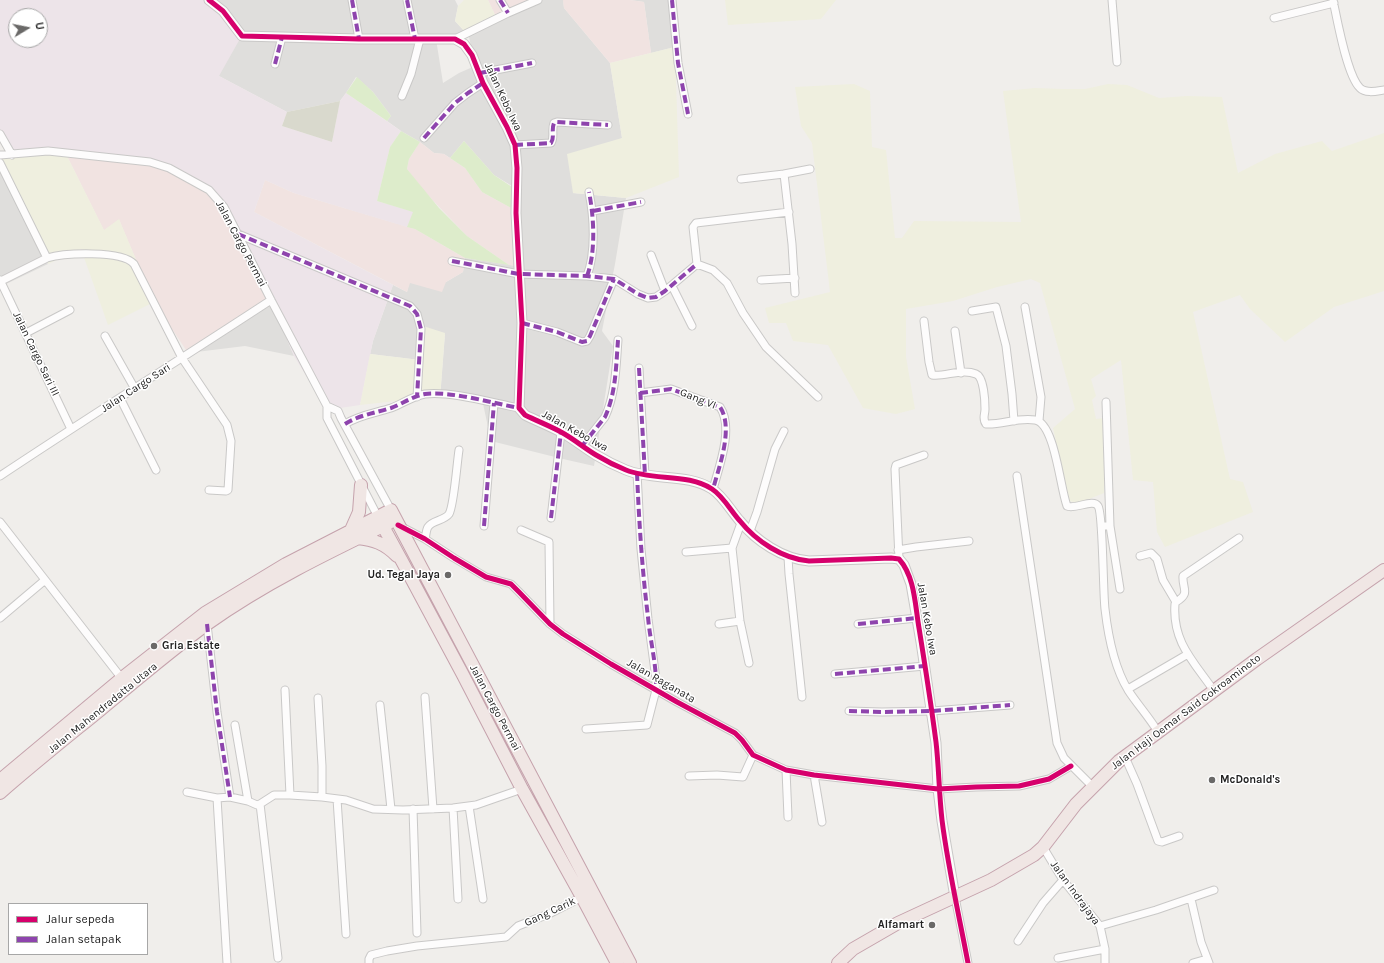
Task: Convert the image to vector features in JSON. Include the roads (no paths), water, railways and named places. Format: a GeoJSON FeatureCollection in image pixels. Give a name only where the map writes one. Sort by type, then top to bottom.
{"type":"FeatureCollection","features":[{"type":"Feature","properties":{"kind":"highway"},"geometry":{"type":"LineString","coordinates":[[361,485],[359,512],[354,534],[379,543],[394,553],[404,563]]}},
{"type":"Feature","properties":{"kind":"highway","name":"Jalan Mahendradatta Utara"},"geometry":{"type":"LineString","coordinates":[[0,793],[205,613],[272,572],[380,522],[395,518]]}},
{"type":"Feature","properties":{"kind":"highway","name":"Jalan Cargo Permai"},"geometry":{"type":"LineString","coordinates":[[395,518],[630,963]]}},
{"type":"Feature","properties":{"kind":"highway","name":"Jalan Cargo Permai"},"geometry":{"type":"LineString","coordinates":[[380,522],[404,563],[522,789],[617,963]]}},
{"type":"Feature","properties":{"kind":"highway","name":"Jalan Mahendradatta Utara"},"geometry":{"type":"LineString","coordinates":[[0,780],[125,682],[207,624],[354,534]]}},
{"type":"Feature","properties":{"kind":"highway","name":"Jalan Haji Oemar Said Cokroaminoto"},"geometry":{"type":"LineString","coordinates":[[838,963],[853,949],[892,926],[990,880],[1034,855],[1043,847],[1076,804],[1092,786],[1125,757],[1256,659],[1384,570]]}},
{"type":"Feature","properties":{"kind":"street"},"geometry":{"type":"LineString","coordinates":[[208,0],[223,11],[242,36],[359,39],[455,39],[538,0]]}},
{"type":"Feature","properties":{"kind":"street"},"geometry":{"type":"LineString","coordinates":[[352,0],[359,39]]}},
{"type":"Feature","properties":{"kind":"street"},"geometry":{"type":"LineString","coordinates":[[402,96],[411,74],[417,39],[407,0]]}},
{"type":"Feature","properties":{"kind":"street"},"geometry":{"type":"LineString","coordinates":[[500,0],[510,12]]}},
{"type":"Feature","properties":{"kind":"street"},"geometry":{"type":"LineString","coordinates":[[506,0],[510,12]]}},
{"type":"Feature","properties":{"kind":"street"},"geometry":{"type":"LineString","coordinates":[[672,0],[678,63],[688,114]]}},
{"type":"Feature","properties":{"kind":"street"},"geometry":{"type":"LineString","coordinates":[[1112,0],[1117,62]]}},
{"type":"Feature","properties":{"kind":"street"},"geometry":{"type":"LineString","coordinates":[[1274,18],[1333,2],[1348,64],[1355,80],[1364,91],[1384,90]]}},
{"type":"Feature","properties":{"kind":"street"},"geometry":{"type":"LineString","coordinates":[[275,64],[282,37]]}},
{"type":"Feature","properties":{"kind":"street","name":"Jalan Kebo Iwa"},"geometry":{"type":"LineString","coordinates":[[455,39],[469,49],[483,83],[507,127],[514,145],[517,168],[515,197],[518,274],[522,323],[519,408],[525,415],[560,432],[597,456],[627,470],[641,474],[684,480],[712,489]]}},
{"type":"Feature","properties":{"kind":"street"},"geometry":{"type":"LineString","coordinates":[[480,73],[532,63]]}},
{"type":"Feature","properties":{"kind":"street"},"geometry":{"type":"LineString","coordinates":[[424,138],[454,104],[468,92],[483,83]]}},
{"type":"Feature","properties":{"kind":"street"},"geometry":{"type":"LineString","coordinates":[[514,145],[551,143],[553,140],[552,126],[557,122],[608,125]]}},
{"type":"Feature","properties":{"kind":"street"},"geometry":{"type":"LineString","coordinates":[[0,134],[12,154]]}},
{"type":"Feature","properties":{"kind":"street","name":"Jalan Cargo Permai"},"geometry":{"type":"LineString","coordinates":[[0,155],[48,151],[150,162],[169,168],[209,190],[220,202],[238,234],[327,406],[327,418],[380,522]]}},
{"type":"Feature","properties":{"kind":"street"},"geometry":{"type":"LineString","coordinates":[[0,163],[47,258]]}},
{"type":"Feature","properties":{"kind":"street"},"geometry":{"type":"LineString","coordinates":[[741,178],[784,174],[810,169]]}},
{"type":"Feature","properties":{"kind":"street"},"geometry":{"type":"LineString","coordinates":[[784,174],[789,212],[795,293]]}},
{"type":"Feature","properties":{"kind":"street"},"geometry":{"type":"LineString","coordinates":[[587,276],[590,266],[593,211],[589,192]]}},
{"type":"Feature","properties":{"kind":"street"},"geometry":{"type":"LineString","coordinates":[[593,211],[640,202]]}},
{"type":"Feature","properties":{"kind":"street"},"geometry":{"type":"LineString","coordinates":[[697,264],[694,227],[696,223],[789,212]]}},
{"type":"Feature","properties":{"kind":"street"},"geometry":{"type":"LineString","coordinates":[[238,234],[410,306],[416,314],[421,329],[417,397]]}},
{"type":"Feature","properties":{"kind":"street"},"geometry":{"type":"LineString","coordinates":[[0,281],[47,258],[59,255],[75,253],[122,257],[132,261],[182,358],[225,421],[228,429],[231,449],[228,490],[209,490]]}},
{"type":"Feature","properties":{"kind":"street"},"geometry":{"type":"LineString","coordinates":[[651,255],[664,291]]}},
{"type":"Feature","properties":{"kind":"street"},"geometry":{"type":"LineString","coordinates":[[452,261],[518,274],[587,276],[614,279],[638,294],[648,298],[656,297],[672,286],[697,264]]}},
{"type":"Feature","properties":{"kind":"street"},"geometry":{"type":"LineString","coordinates":[[697,264],[713,270],[727,283],[743,313],[766,346],[818,397]]}},
{"type":"Feature","properties":{"kind":"street"},"geometry":{"type":"LineString","coordinates":[[761,280],[795,278]]}},
{"type":"Feature","properties":{"kind":"street"},"geometry":{"type":"LineString","coordinates":[[522,323],[557,332],[582,342],[587,341],[614,279]]}},
{"type":"Feature","properties":{"kind":"street","name":"Jalan Cargo Sari III"},"geometry":{"type":"LineString","coordinates":[[0,281],[71,428]]}},
{"type":"Feature","properties":{"kind":"street"},"geometry":{"type":"LineString","coordinates":[[672,286],[692,326]]}},
{"type":"Feature","properties":{"kind":"street","name":"Jalan Cargo Sari"},"geometry":{"type":"LineString","coordinates":[[0,476],[71,428],[135,389],[271,300]]}},
{"type":"Feature","properties":{"kind":"street"},"geometry":{"type":"LineString","coordinates":[[972,311],[996,307],[1006,346],[1014,421]]}},
{"type":"Feature","properties":{"kind":"street"},"geometry":{"type":"LineString","coordinates":[[1025,307],[1041,397],[1039,421]]}},
{"type":"Feature","properties":{"kind":"street"},"geometry":{"type":"LineString","coordinates":[[26,333],[70,310]]}},
{"type":"Feature","properties":{"kind":"street"},"geometry":{"type":"LineString","coordinates":[[924,321],[932,375],[961,373],[976,374],[981,379],[985,408],[983,420],[986,424],[1030,419],[1039,421],[1046,427],[1052,443],[1067,506],[1072,507],[1094,503],[1098,504],[1100,509],[1105,608],[1111,644],[1118,668],[1128,689],[1158,732]]}},
{"type":"Feature","properties":{"kind":"street"},"geometry":{"type":"LineString","coordinates":[[955,331],[961,373]]}},
{"type":"Feature","properties":{"kind":"street"},"geometry":{"type":"LineString","coordinates":[[105,336],[135,389]]}},
{"type":"Feature","properties":{"kind":"street"},"geometry":{"type":"LineString","coordinates":[[582,446],[605,417],[607,412],[615,384],[618,340]]}},
{"type":"Feature","properties":{"kind":"street"},"geometry":{"type":"LineString","coordinates":[[586,729],[646,726],[656,690],[656,671],[648,619],[641,549],[639,368]]}},
{"type":"Feature","properties":{"kind":"street","name":"Gang VI"},"geometry":{"type":"LineString","coordinates":[[640,393],[671,389],[720,407],[723,412],[726,434],[722,461],[712,489]]}},
{"type":"Feature","properties":{"kind":"street"},"geometry":{"type":"LineString","coordinates":[[345,424],[353,419],[391,407],[424,394],[440,392],[519,408]]}},
{"type":"Feature","properties":{"kind":"street"},"geometry":{"type":"LineString","coordinates":[[120,398],[156,470]]}},
{"type":"Feature","properties":{"kind":"street"},"geometry":{"type":"LineString","coordinates":[[1106,402],[1110,526],[1120,589]]}},
{"type":"Feature","properties":{"kind":"street"},"geometry":{"type":"LineString","coordinates":[[484,526],[494,403]]}},
{"type":"Feature","properties":{"kind":"street","name":"Jalan Cargo Permai"},"geometry":{"type":"LineString","coordinates":[[327,406],[338,411],[395,518]]}},
{"type":"Feature","properties":{"kind":"street"},"geometry":{"type":"LineString","coordinates":[[750,531],[775,449],[784,431]]}},
{"type":"Feature","properties":{"kind":"street"},"geometry":{"type":"LineString","coordinates":[[551,518],[560,432]]}},
{"type":"Feature","properties":{"kind":"street"},"geometry":{"type":"LineString","coordinates":[[425,539],[428,527],[450,513],[459,450]]}},
{"type":"Feature","properties":{"kind":"street"},"geometry":{"type":"LineString","coordinates":[[348,459],[361,454]]}},
{"type":"Feature","properties":{"kind":"street"},"geometry":{"type":"LineString","coordinates":[[898,554],[896,465],[924,455]]}},
{"type":"Feature","properties":{"kind":"street"},"geometry":{"type":"LineString","coordinates":[[1017,476],[1058,743],[1064,758],[1092,786]]}},
{"type":"Feature","properties":{"kind":"street"},"geometry":{"type":"LineString","coordinates":[[712,489],[741,523],[761,541],[788,557],[800,561],[883,558],[916,547],[969,542]]}},
{"type":"Feature","properties":{"kind":"street","name":"Jalan Raganata"},"geometry":{"type":"LineString","coordinates":[[395,518],[454,558],[486,577],[514,586],[550,624],[563,634],[656,690],[735,733],[753,755],[786,770],[938,789],[1019,786],[1049,779],[1071,766]]}},
{"type":"Feature","properties":{"kind":"street"},"geometry":{"type":"LineString","coordinates":[[0,522],[125,682]]}},
{"type":"Feature","properties":{"kind":"street"},"geometry":{"type":"LineString","coordinates":[[741,523],[732,548],[740,621],[748,663]]}},
{"type":"Feature","properties":{"kind":"street"},"geometry":{"type":"LineString","coordinates":[[1101,526],[1110,526]]}},
{"type":"Feature","properties":{"kind":"street"},"geometry":{"type":"LineString","coordinates":[[521,530],[549,542],[550,624]]}},
{"type":"Feature","properties":{"kind":"street"},"geometry":{"type":"LineString","coordinates":[[1176,602],[1185,592],[1183,576],[1238,538]]}},
{"type":"Feature","properties":{"kind":"street"},"geometry":{"type":"LineString","coordinates":[[686,552],[732,548]]}},
{"type":"Feature","properties":{"kind":"street","name":"Jalan Kebo Iwa"},"geometry":{"type":"LineString","coordinates":[[898,554],[911,584],[925,666],[936,743],[938,789],[948,861],[955,897]]}},
{"type":"Feature","properties":{"kind":"street"},"geometry":{"type":"LineString","coordinates":[[1140,556],[1151,554],[1157,559],[1163,580],[1176,602],[1174,615],[1180,639],[1188,654],[1214,691]]}},
{"type":"Feature","properties":{"kind":"street"},"geometry":{"type":"LineString","coordinates":[[788,557],[802,697]]}},
{"type":"Feature","properties":{"kind":"street"},"geometry":{"type":"LineString","coordinates":[[0,618],[45,580]]}},
{"type":"Feature","properties":{"kind":"street"},"geometry":{"type":"LineString","coordinates":[[858,624],[917,618]]}},
{"type":"Feature","properties":{"kind":"street"},"geometry":{"type":"LineString","coordinates":[[719,624],[740,621]]}},
{"type":"Feature","properties":{"kind":"street"},"geometry":{"type":"LineString","coordinates":[[207,624],[217,712],[230,797]]}},
{"type":"Feature","properties":{"kind":"street"},"geometry":{"type":"LineString","coordinates":[[1128,689],[1188,654]]}},
{"type":"Feature","properties":{"kind":"street"},"geometry":{"type":"LineString","coordinates":[[834,674],[925,666]]}},
{"type":"Feature","properties":{"kind":"street"},"geometry":{"type":"LineString","coordinates":[[285,690],[290,795]]}},
{"type":"Feature","properties":{"kind":"street"},"geometry":{"type":"LineString","coordinates":[[425,697],[433,808]]}},
{"type":"Feature","properties":{"kind":"street"},"geometry":{"type":"LineString","coordinates":[[318,698],[322,766],[322,797]]}},
{"type":"Feature","properties":{"kind":"street"},"geometry":{"type":"LineString","coordinates":[[380,705],[391,809]]}},
{"type":"Feature","properties":{"kind":"street"},"geometry":{"type":"LineString","coordinates":[[849,711],[932,711],[1010,705]]}},
{"type":"Feature","properties":{"kind":"street"},"geometry":{"type":"LineString","coordinates":[[235,725],[248,801]]}},
{"type":"Feature","properties":{"kind":"street"},"geometry":{"type":"LineString","coordinates":[[689,776],[717,775],[743,777],[753,755]]}},
{"type":"Feature","properties":{"kind":"street"},"geometry":{"type":"LineString","coordinates":[[1125,757],[1145,804],[1158,842],[1179,836]]}},
{"type":"Feature","properties":{"kind":"street"},"geometry":{"type":"LineString","coordinates":[[786,770],[788,817]]}},
{"type":"Feature","properties":{"kind":"street"},"geometry":{"type":"LineString","coordinates":[[814,774],[822,822]]}},
{"type":"Feature","properties":{"kind":"street"},"geometry":{"type":"LineString","coordinates":[[187,792],[217,798],[230,797],[248,801],[257,805],[274,795],[290,795],[337,799],[352,802],[368,808],[413,809],[469,806],[522,789]]}},
{"type":"Feature","properties":{"kind":"street"},"geometry":{"type":"LineString","coordinates":[[217,798],[227,963]]}},
{"type":"Feature","properties":{"kind":"street"},"geometry":{"type":"LineString","coordinates":[[337,799],[346,934]]}},
{"type":"Feature","properties":{"kind":"street"},"geometry":{"type":"LineString","coordinates":[[260,804],[278,958]]}},
{"type":"Feature","properties":{"kind":"street"},"geometry":{"type":"LineString","coordinates":[[469,806],[483,899]]}},
{"type":"Feature","properties":{"kind":"street"},"geometry":{"type":"LineString","coordinates":[[453,808],[458,899]]}},
{"type":"Feature","properties":{"kind":"street"},"geometry":{"type":"LineString","coordinates":[[413,809],[417,932]]}},
{"type":"Feature","properties":{"kind":"street","name":"Jalan Indrajaya"},"geometry":{"type":"LineString","coordinates":[[1043,847],[1063,880],[1100,926],[1105,949],[1105,963]]}},
{"type":"Feature","properties":{"kind":"street"},"geometry":{"type":"LineString","coordinates":[[1018,941],[1043,903],[1063,880]]}},
{"type":"Feature","properties":{"kind":"street"},"geometry":{"type":"LineString","coordinates":[[1100,926],[1191,899],[1214,890]]}},
{"type":"Feature","properties":{"kind":"street","name":"Gang Carik"},"geometry":{"type":"LineString","coordinates":[[369,963],[371,955],[387,951],[418,946],[504,937],[509,935],[518,926],[551,913],[582,897]]}},
{"type":"Feature","properties":{"kind":"street"},"geometry":{"type":"LineString","coordinates":[[955,897],[968,963]]}},
{"type":"Feature","properties":{"kind":"street"},"geometry":{"type":"LineString","coordinates":[[1191,899],[1201,942],[1208,961],[1193,963]]}},
{"type":"Feature","properties":{"kind":"street"},"geometry":{"type":"LineString","coordinates":[[1058,958],[1105,949]]}},
{"type":"Feature","properties":{"kind":"place","name":"Ud. Tegal Jaya"},"geometry":{"type":"Point","coordinates":[448,575]}},
{"type":"Feature","properties":{"kind":"place","name":"Gria Estate"},"geometry":{"type":"Point","coordinates":[154,646]}},
{"type":"Feature","properties":{"kind":"place","name":"McDonald's"},"geometry":{"type":"Point","coordinates":[1212,780]}},
{"type":"Feature","properties":{"kind":"place","name":"Alfamart"},"geometry":{"type":"Point","coordinates":[932,925]}}]}
